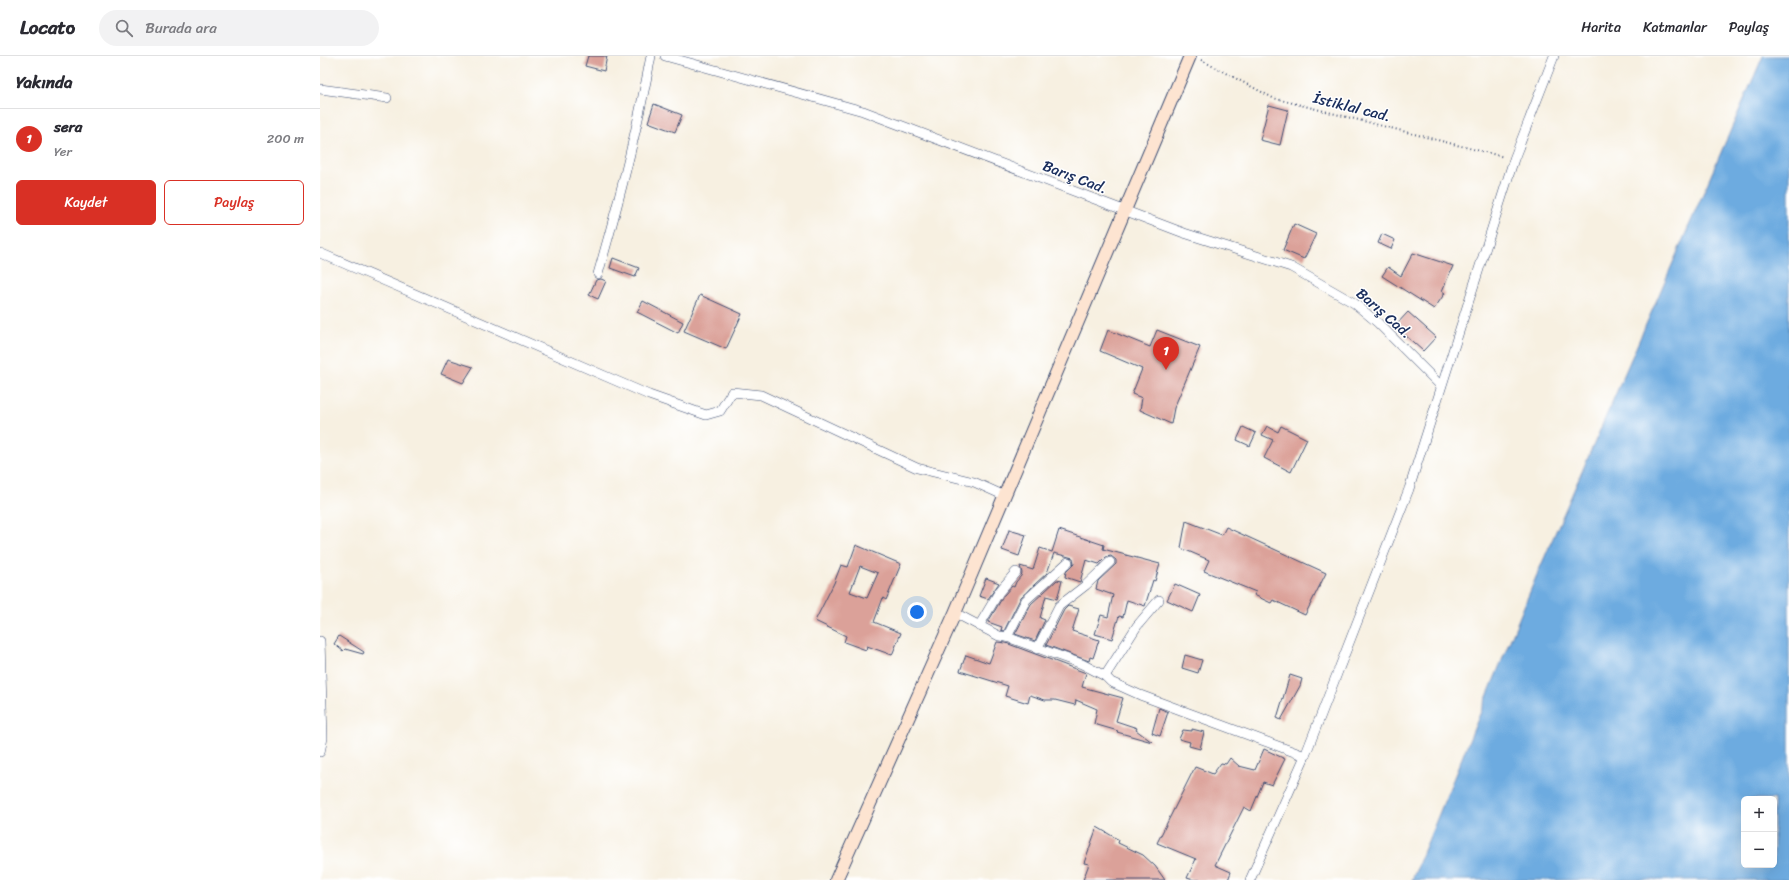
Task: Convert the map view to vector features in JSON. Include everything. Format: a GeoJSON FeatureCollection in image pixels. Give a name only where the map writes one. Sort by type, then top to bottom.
{"type":"FeatureCollection","features":[{"type":"Feature","properties":{"kind":"main road"},"geometry":{"type":"LineString","coordinates":[[836,880],[955,614],[1125,211],[1194,58]]}},
{"type":"Feature","properties":{"kind":"street"},"geometry":{"type":"LineString","coordinates":[[598,274],[639,123],[651,56]]}},
{"type":"Feature","properties":{"kind":"street","name":"Barış Cad."},"geometry":{"type":"LineString","coordinates":[[666,56],[863,110],[1184,233],[1291,267],[1354,302],[1378,323],[1441,386]]}},
{"type":"Feature","properties":{"kind":"street"},"geometry":{"type":"LineString","coordinates":[[1250,880],[1305,756],[1409,489],[1514,159],[1554,56]]}},
{"type":"Feature","properties":{"kind":"street"},"geometry":{"type":"LineString","coordinates":[[320,89],[387,98]]}},
{"type":"Feature","properties":{"kind":"street"},"geometry":{"type":"LineString","coordinates":[[320,253],[649,395],[699,413],[706,415],[720,411],[732,392],[761,396],[917,468],[974,482],[1005,496]]}},
{"type":"Feature","properties":{"kind":"street"},"geometry":{"type":"LineString","coordinates":[[1007,637],[1026,600],[1068,562]]}},
{"type":"Feature","properties":{"kind":"street"},"geometry":{"type":"LineString","coordinates":[[1037,649],[1059,606],[1086,585],[1110,562]]}},
{"type":"Feature","properties":{"kind":"street"},"geometry":{"type":"LineString","coordinates":[[979,626],[999,592],[1016,572]]}},
{"type":"Feature","properties":{"kind":"street"},"geometry":{"type":"LineString","coordinates":[[1105,676],[1137,626],[1159,600]]}},
{"type":"Feature","properties":{"kind":"street"},"geometry":{"type":"LineString","coordinates":[[955,614],[999,636],[1007,637],[1082,664],[1105,676],[1111,682],[1140,695],[1305,756]]}},
{"type":"Feature","properties":{"kind":"street"},"geometry":{"type":"LineString","coordinates":[[320,641],[323,738],[320,752]]}},
{"type":"Feature","properties":{"kind":"path","name":"İstiklal cad."},"geometry":{"type":"LineString","coordinates":[[1194,58],[1273,98],[1514,159]]}},
{"type":"Feature","properties":{"kind":"water"},"geometry":{"type":"Polygon","coordinates":[[[1763,56],[1789,56],[1789,880],[1412,880],[1536,577],[1763,56]]]}},
{"type":"Feature","properties":{"kind":"building"},"geometry":{"type":"Polygon","coordinates":[[[588,56],[607,56],[604,71],[585,66],[588,56]]]}},
{"type":"Feature","properties":{"kind":"building"},"geometry":{"type":"Polygon","coordinates":[[[654,104],[682,115],[675,132],[648,122],[654,104]]]}},
{"type":"Feature","properties":{"kind":"building"},"geometry":{"type":"Polygon","coordinates":[[[1269,105],[1288,110],[1280,145],[1260,140],[1269,105]]]}},
{"type":"Feature","properties":{"kind":"building"},"geometry":{"type":"Polygon","coordinates":[[[1294,224],[1316,234],[1304,259],[1283,250],[1294,224]]]}},
{"type":"Feature","properties":{"kind":"building"},"geometry":{"type":"Polygon","coordinates":[[[1382,234],[1395,240],[1391,249],[1378,243],[1382,234]]]}},
{"type":"Feature","properties":{"kind":"building"},"geometry":{"type":"Polygon","coordinates":[[[1413,253],[1453,266],[1442,291],[1445,293],[1434,309],[1382,276],[1388,267],[1401,276],[1413,253]]]}},
{"type":"Feature","properties":{"kind":"building"},"geometry":{"type":"Polygon","coordinates":[[[613,258],[639,268],[635,277],[610,268],[613,258]]]}},
{"type":"Feature","properties":{"kind":"building"},"geometry":{"type":"Polygon","coordinates":[[[601,279],[606,281],[598,299],[589,295],[596,280],[601,279]]]}},
{"type":"Feature","properties":{"kind":"building"},"geometry":{"type":"Polygon","coordinates":[[[700,295],[742,314],[726,349],[684,331],[700,295]]]}},
{"type":"Feature","properties":{"kind":"building"},"geometry":{"type":"Polygon","coordinates":[[[643,301],[683,322],[678,333],[637,312],[643,301]]]}},
{"type":"Feature","properties":{"kind":"building"},"geometry":{"type":"Polygon","coordinates":[[[1408,312],[1436,337],[1423,351],[1395,326],[1408,312]]]}},
{"type":"Feature","properties":{"kind":"building"},"geometry":{"type":"Polygon","coordinates":[[[1108,330],[1150,347],[1157,330],[1200,347],[1174,408],[1171,424],[1140,410],[1142,398],[1132,394],[1142,369],[1100,351],[1108,330]]]}},
{"type":"Feature","properties":{"kind":"building"},"geometry":{"type":"Polygon","coordinates":[[[448,359],[473,367],[463,383],[441,374],[448,359]]]}},
{"type":"Feature","properties":{"kind":"building"},"geometry":{"type":"Polygon","coordinates":[[[1267,426],[1278,432],[1281,426],[1307,439],[1291,472],[1264,458],[1273,440],[1262,435],[1267,426]]]}},
{"type":"Feature","properties":{"kind":"building"},"geometry":{"type":"Polygon","coordinates":[[[1243,427],[1256,433],[1250,446],[1237,440],[1243,427]]]}},
{"type":"Feature","properties":{"kind":"building"},"geometry":{"type":"Polygon","coordinates":[[[1186,521],[1222,535],[1226,527],[1326,573],[1305,615],[1273,600],[1271,603],[1254,595],[1256,592],[1204,571],[1209,560],[1181,548],[1186,521]]]}},
{"type":"Feature","properties":{"kind":"building"},"geometry":{"type":"Polygon","coordinates":[[[1009,530],[1026,535],[1019,556],[1002,550],[1009,530]]]}},
{"type":"Feature","properties":{"kind":"building"},"geometry":{"type":"Polygon","coordinates":[[[1059,530],[1104,545],[1103,549],[1160,564],[1155,581],[1153,580],[1145,606],[1127,600],[1123,617],[1119,616],[1112,639],[1095,634],[1101,615],[1108,617],[1113,595],[1096,589],[1098,581],[1116,564],[1116,560],[1111,556],[1106,557],[1099,564],[1086,560],[1080,582],[1065,577],[1066,572],[1074,564],[1073,558],[1054,553],[1047,573],[1021,597],[1004,631],[1001,630],[1002,627],[988,622],[1004,595],[1012,586],[1014,587],[1021,576],[1022,573],[1020,566],[1033,570],[1040,548],[1052,552],[1059,530]]]}},
{"type":"Feature","properties":{"kind":"building"},"geometry":{"type":"Polygon","coordinates":[[[856,545],[901,564],[886,600],[883,598],[874,622],[901,633],[892,655],[867,646],[866,650],[844,642],[846,636],[815,621],[834,583],[841,565],[848,567],[856,545]],[[860,566],[850,592],[867,598],[878,573],[860,566]]]}},
{"type":"Feature","properties":{"kind":"building"},"geometry":{"type":"Polygon","coordinates":[[[986,578],[999,583],[988,599],[979,596],[986,578]]]}},
{"type":"Feature","properties":{"kind":"building"},"geometry":{"type":"Polygon","coordinates":[[[1057,580],[1062,581],[1057,599],[1046,596],[1040,618],[1045,620],[1035,641],[1015,634],[1031,604],[1057,580]]]}},
{"type":"Feature","properties":{"kind":"building"},"geometry":{"type":"Polygon","coordinates":[[[1175,584],[1200,595],[1193,612],[1167,600],[1175,584]]]}},
{"type":"Feature","properties":{"kind":"building"},"geometry":{"type":"Polygon","coordinates":[[[1068,606],[1079,609],[1072,631],[1099,640],[1093,658],[1090,657],[1089,661],[1046,645],[1064,610],[1068,606]]]}},
{"type":"Feature","properties":{"kind":"building"},"geometry":{"type":"Polygon","coordinates":[[[339,636],[364,652],[363,654],[345,649],[343,651],[334,644],[339,636]]]}},
{"type":"Feature","properties":{"kind":"building"},"geometry":{"type":"Polygon","coordinates":[[[997,642],[1006,643],[1086,673],[1082,687],[1123,698],[1116,721],[1137,728],[1136,730],[1152,742],[1094,724],[1097,709],[1076,700],[1075,705],[1055,700],[1045,700],[1030,695],[1028,703],[1005,696],[1008,686],[960,671],[966,655],[989,663],[997,642]]]}},
{"type":"Feature","properties":{"kind":"building"},"geometry":{"type":"Polygon","coordinates":[[[1185,655],[1202,660],[1198,673],[1182,668],[1185,655]]]}},
{"type":"Feature","properties":{"kind":"building"},"geometry":{"type":"Polygon","coordinates":[[[1290,675],[1302,679],[1300,686],[1281,720],[1277,718],[1290,675]]]}},
{"type":"Feature","properties":{"kind":"building"},"geometry":{"type":"Polygon","coordinates":[[[1159,708],[1168,712],[1160,736],[1152,733],[1159,708]]]}},
{"type":"Feature","properties":{"kind":"building"},"geometry":{"type":"Polygon","coordinates":[[[1192,729],[1204,732],[1200,749],[1189,746],[1190,742],[1179,739],[1183,730],[1192,731],[1192,729]]]}},
{"type":"Feature","properties":{"kind":"building"},"geometry":{"type":"Polygon","coordinates":[[[1264,749],[1285,759],[1272,785],[1263,782],[1251,811],[1244,807],[1215,865],[1231,872],[1228,880],[1194,880],[1187,878],[1196,859],[1157,843],[1195,767],[1213,774],[1221,763],[1226,764],[1230,758],[1239,766],[1255,770],[1264,749]]]}},
{"type":"Feature","properties":{"kind":"building"},"geometry":{"type":"Polygon","coordinates":[[[1097,827],[1119,840],[1118,843],[1143,855],[1155,866],[1165,880],[1083,880],[1089,864],[1084,863],[1097,827]]]}},
{"type":"Feature","properties":{"kind":"place","name":"sera"},"geometry":{"type":"Point","coordinates":[1166,370]}}]}
